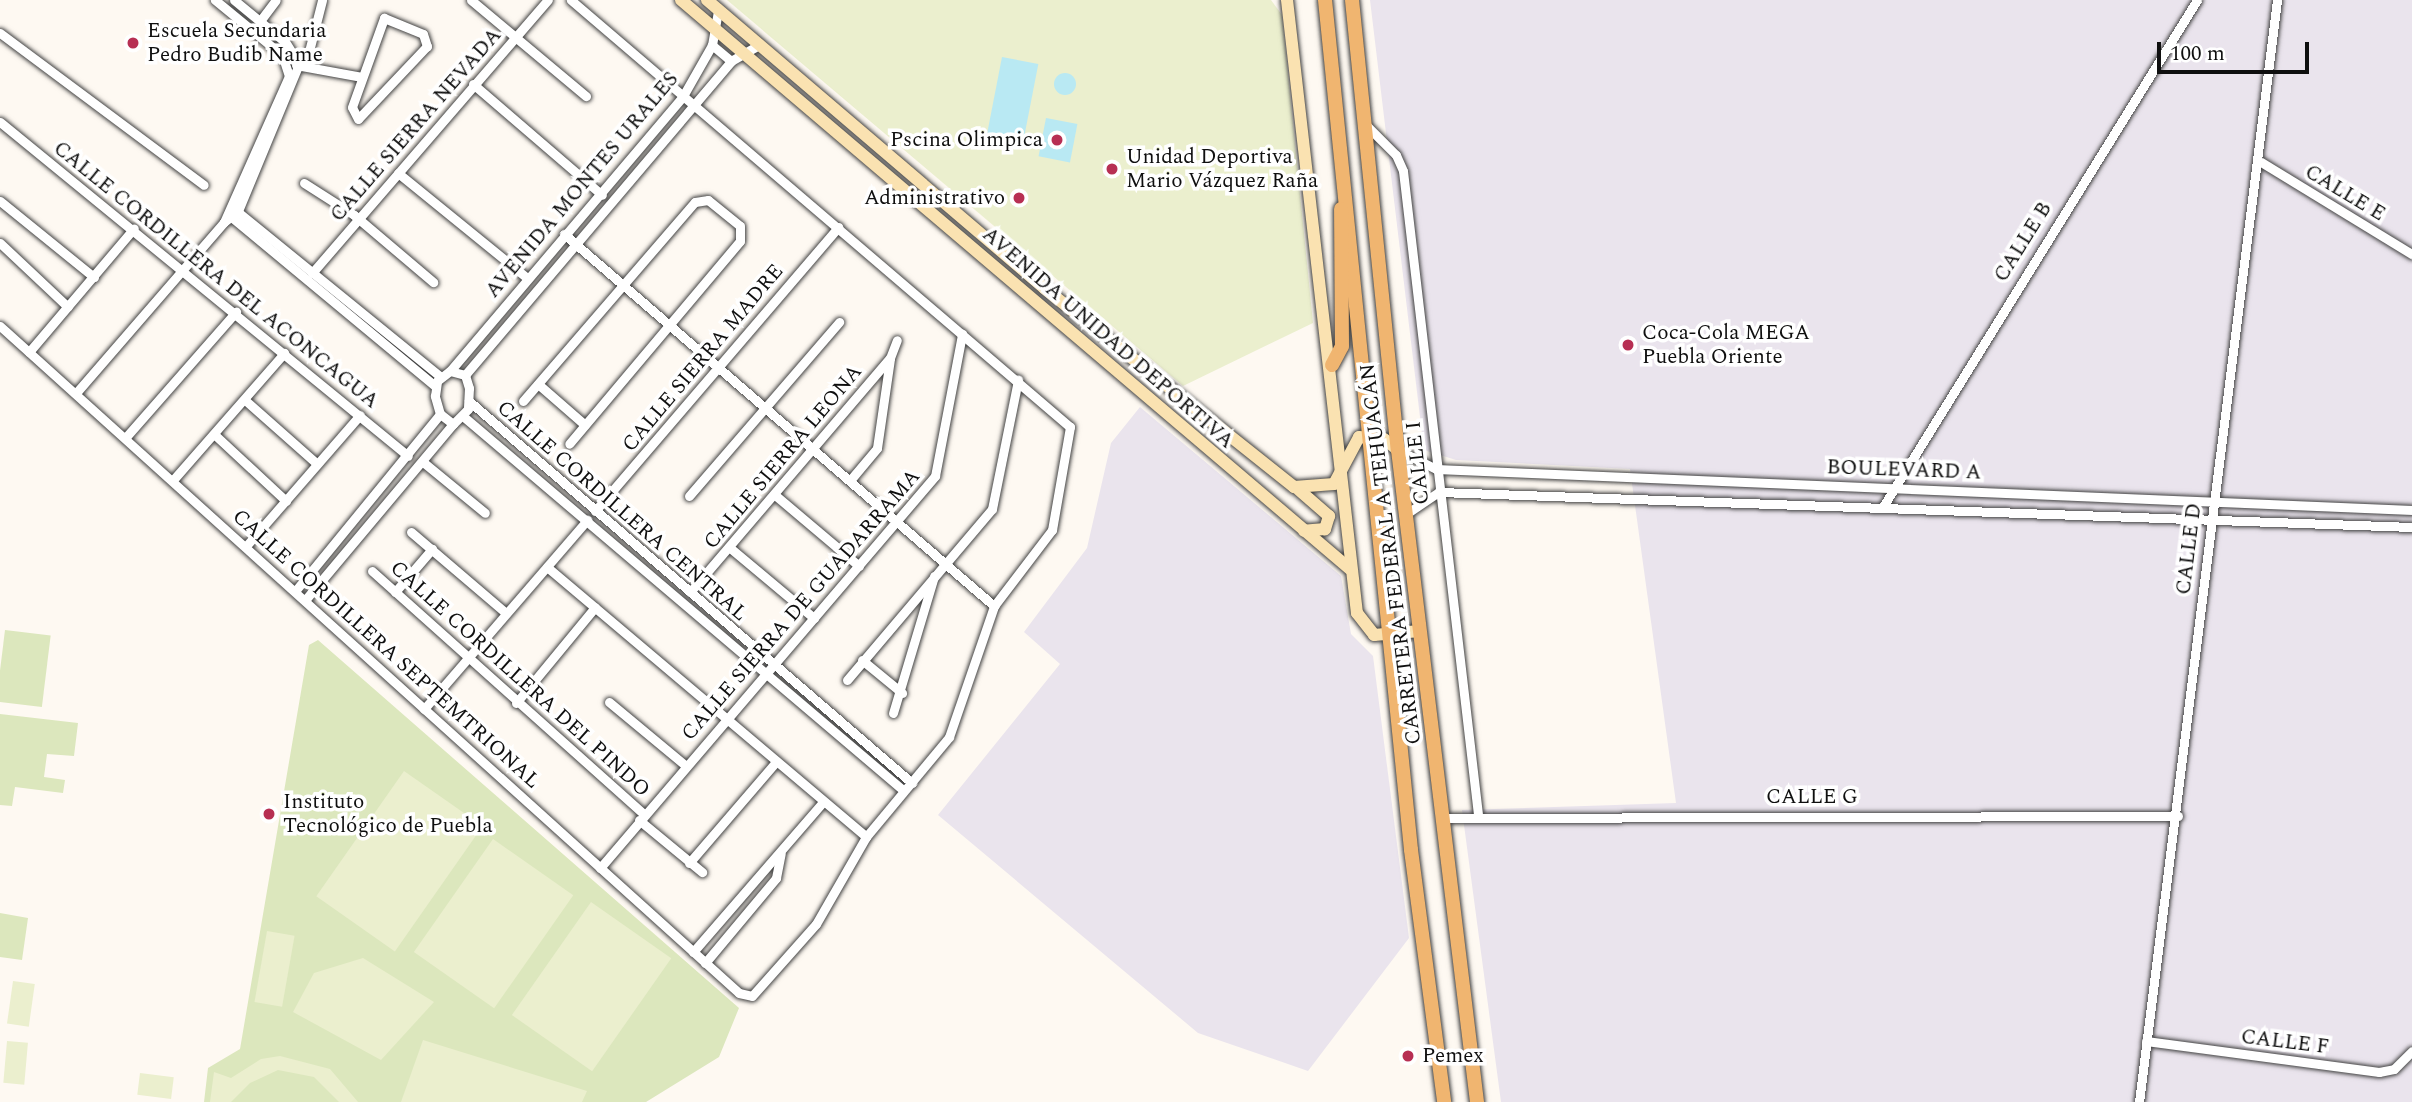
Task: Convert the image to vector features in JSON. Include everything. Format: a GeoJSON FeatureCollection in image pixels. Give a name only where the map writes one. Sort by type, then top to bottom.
{"type":"FeatureCollection","features":[{"type":"Feature","properties":{"kind":"main road","name":"CARRETERA FEDERAL A TEHUACÁN"},"geometry":{"type":"LineString","coordinates":[[1325,0],[1390,636],[1444,1102]]}},
{"type":"Feature","properties":{"kind":"main road","name":"CARRETERA FEDERAL A TEHUACÁN"},"geometry":{"type":"LineString","coordinates":[[1352,0],[1398,450],[1446,818],[1477,1102]]}},
{"type":"Feature","properties":{"kind":"main road"},"geometry":{"type":"LineString","coordinates":[[1332,365],[1342,346],[1336,252],[1344,177]]}},
{"type":"Feature","properties":{"kind":"street"},"geometry":{"type":"LineString","coordinates":[[215,0],[288,65],[289,76],[231,215]]}},
{"type":"Feature","properties":{"kind":"street"},"geometry":{"type":"LineString","coordinates":[[234,0],[260,21],[302,64]]}},
{"type":"Feature","properties":{"kind":"street"},"geometry":{"type":"LineString","coordinates":[[260,21],[276,0]]}},
{"type":"Feature","properties":{"kind":"street"},"geometry":{"type":"LineString","coordinates":[[76,393],[188,270],[231,215],[302,64],[322,0]]}},
{"type":"Feature","properties":{"kind":"street"},"geometry":{"type":"LineString","coordinates":[[471,0],[586,96]]}},
{"type":"Feature","properties":{"kind":"street","name":"CALLE SIERRA NEVADA"},"geometry":{"type":"LineString","coordinates":[[312,273],[548,0]]}},
{"type":"Feature","properties":{"kind":"street"},"geometry":{"type":"LineString","coordinates":[[547,567],[775,763],[866,837],[949,737],[994,606],[1052,530],[1070,427],[571,0]]}},
{"type":"Feature","properties":{"kind":"street","name":"AVENIDA UNIDAD DEPORTIVA"},"geometry":{"type":"LineString","coordinates":[[681,0],[1350,569]]}},
{"type":"Feature","properties":{"kind":"street","name":"AVENIDA UNIDAD DEPORTIVA"},"geometry":{"type":"LineString","coordinates":[[707,0],[1044,288],[1329,516],[1325,529],[1304,531]]}},
{"type":"Feature","properties":{"kind":"street"},"geometry":{"type":"LineString","coordinates":[[1287,0],[1344,467],[1350,569],[1363,627],[1390,636],[1420,631]]}},
{"type":"Feature","properties":{"kind":"street","name":"CALLE B"},"geometry":{"type":"LineString","coordinates":[[1884,505],[1891,486],[2197,0]]}},
{"type":"Feature","properties":{"kind":"street","name":"CALLE D"},"geometry":{"type":"LineString","coordinates":[[2138,1102],[2178,816],[2213,503],[2261,162],[2277,0]]}},
{"type":"Feature","properties":{"kind":"street","name":"AVENIDA MONTES URALES"},"geometry":{"type":"LineString","coordinates":[[450,371],[683,96],[712,45],[718,10]]}},
{"type":"Feature","properties":{"kind":"street"},"geometry":{"type":"LineString","coordinates":[[384,18],[425,37],[426,46],[358,119],[352,107],[362,78],[384,18]]}},
{"type":"Feature","properties":{"kind":"street"},"geometry":{"type":"LineString","coordinates":[[0,33],[204,186]]}},
{"type":"Feature","properties":{"kind":"street"},"geometry":{"type":"LineString","coordinates":[[712,45],[731,61]]}},
{"type":"Feature","properties":{"kind":"street","name":"AVENIDA MONTES URALES"},"geometry":{"type":"LineString","coordinates":[[465,375],[731,61],[760,45]]}},
{"type":"Feature","properties":{"kind":"street"},"geometry":{"type":"LineString","coordinates":[[288,65],[302,64],[362,78]]}},
{"type":"Feature","properties":{"kind":"street"},"geometry":{"type":"LineString","coordinates":[[473,84],[611,202]]}},
{"type":"Feature","properties":{"kind":"street","name":"CALLE CORDILLERA DEL ACONCAGUA"},"geometry":{"type":"LineString","coordinates":[[0,122],[188,270],[408,456]]}},
{"type":"Feature","properties":{"kind":"street","name":"CALLE I"},"geometry":{"type":"LineString","coordinates":[[1363,122],[1396,155],[1403,172],[1478,814]]}},
{"type":"Feature","properties":{"kind":"street","name":"CALLE E"},"geometry":{"type":"LineString","coordinates":[[2261,162],[2412,254]]}},
{"type":"Feature","properties":{"kind":"street"},"geometry":{"type":"LineString","coordinates":[[398,173],[527,278]]}},
{"type":"Feature","properties":{"kind":"street"},"geometry":{"type":"LineString","coordinates":[[304,183],[359,219],[433,282]]}},
{"type":"Feature","properties":{"kind":"street"},"geometry":{"type":"LineString","coordinates":[[523,401],[701,198],[744,233],[671,327],[569,444]]}},
{"type":"Feature","properties":{"kind":"street"},"geometry":{"type":"LineString","coordinates":[[0,201],[94,277]]}},
{"type":"Feature","properties":{"kind":"street"},"geometry":{"type":"LineString","coordinates":[[231,215],[312,273],[440,376]]}},
{"type":"Feature","properties":{"kind":"street"},"geometry":{"type":"LineString","coordinates":[[231,215],[436,387]]}},
{"type":"Feature","properties":{"kind":"street","name":"CALLE SIERRA MADRE"},"geometry":{"type":"LineString","coordinates":[[596,511],[838,227]]}},
{"type":"Feature","properties":{"kind":"street"},"geometry":{"type":"LineString","coordinates":[[29,352],[134,228]]}},
{"type":"Feature","properties":{"kind":"street"},"geometry":{"type":"LineString","coordinates":[[564,234],[852,478],[994,606]]}},
{"type":"Feature","properties":{"kind":"street"},"geometry":{"type":"LineString","coordinates":[[975,249],[985,238]]}},
{"type":"Feature","properties":{"kind":"street"},"geometry":{"type":"LineString","coordinates":[[0,243],[68,307]]}},
{"type":"Feature","properties":{"kind":"street"},"geometry":{"type":"LineString","coordinates":[[1006,275],[1017,264]]}},
{"type":"Feature","properties":{"kind":"street"},"geometry":{"type":"LineString","coordinates":[[1033,298],[1044,288]]}},
{"type":"Feature","properties":{"kind":"street"},"geometry":{"type":"LineString","coordinates":[[125,437],[236,312]]}},
{"type":"Feature","properties":{"kind":"street"},"geometry":{"type":"LineString","coordinates":[[688,496],[839,323]]}},
{"type":"Feature","properties":{"kind":"street","name":"CALLE CORDILLERA SEPTEMTRIONAL"},"geometry":{"type":"LineString","coordinates":[[0,326],[247,545],[705,963],[748,998],[816,924],[866,837]]}},
{"type":"Feature","properties":{"kind":"street","name":"CALLE SIERRA DE GUADARRAMA"},"geometry":{"type":"LineString","coordinates":[[600,868],[899,519],[939,464],[962,334]]}},
{"type":"Feature","properties":{"kind":"street","name":"CALLE SIERRA LEONA"},"geometry":{"type":"LineString","coordinates":[[690,592],[890,358],[897,340]]}},
{"type":"Feature","properties":{"kind":"street"},"geometry":{"type":"LineString","coordinates":[[173,480],[284,353]]}},
{"type":"Feature","properties":{"kind":"street"},"geometry":{"type":"LineString","coordinates":[[852,478],[877,448],[890,358]]}},
{"type":"Feature","properties":{"kind":"street"},"geometry":{"type":"LineString","coordinates":[[306,599],[424,462],[453,424],[464,417],[469,401],[465,375],[450,371],[440,376],[436,387],[440,414],[453,424]]}},
{"type":"Feature","properties":{"kind":"street"},"geometry":{"type":"LineString","coordinates":[[847,680],[936,571],[992,509],[1018,380]]}},
{"type":"Feature","properties":{"kind":"street"},"geometry":{"type":"LineString","coordinates":[[538,384],[585,425]]}},
{"type":"Feature","properties":{"kind":"street"},"geometry":{"type":"LineString","coordinates":[[245,400],[317,464]]}},
{"type":"Feature","properties":{"kind":"street","name":"CALLE CORDILLERA CENTRAL"},"geometry":{"type":"LineString","coordinates":[[469,401],[912,783]]}},
{"type":"Feature","properties":{"kind":"street"},"geometry":{"type":"LineString","coordinates":[[296,590],[440,414]]}},
{"type":"Feature","properties":{"kind":"street"},"geometry":{"type":"LineString","coordinates":[[247,545],[360,415]]}},
{"type":"Feature","properties":{"kind":"street","name":"CALLE CORDILLERA CENTRAL"},"geometry":{"type":"LineString","coordinates":[[464,417],[904,791]]}},
{"type":"Feature","properties":{"kind":"street"},"geometry":{"type":"LineString","coordinates":[[215,435],[286,501]]}},
{"type":"Feature","properties":{"kind":"street"},"geometry":{"type":"LineString","coordinates":[[1294,487],[1334,484],[1344,467],[1353,442],[1369,435],[1398,450]]}},
{"type":"Feature","properties":{"kind":"street","name":"BOULEVARD A"},"geometry":{"type":"LineString","coordinates":[[1398,450],[1436,469],[1651,480],[1891,486],[2213,503],[2412,510]]}},
{"type":"Feature","properties":{"kind":"street"},"geometry":{"type":"LineString","coordinates":[[424,462],[485,513]]}},
{"type":"Feature","properties":{"kind":"street"},"geometry":{"type":"LineString","coordinates":[[1649,498],[1651,480]]}},
{"type":"Feature","properties":{"kind":"street"},"geometry":{"type":"LineString","coordinates":[[1406,514],[1439,492]]}},
{"type":"Feature","properties":{"kind":"street","name":"BOULEVARD A"},"geometry":{"type":"LineString","coordinates":[[1439,492],[1884,505],[2211,522],[2412,527]]}},
{"type":"Feature","properties":{"kind":"street"},"geometry":{"type":"LineString","coordinates":[[775,495],[859,566]]}},
{"type":"Feature","properties":{"kind":"street"},"geometry":{"type":"LineString","coordinates":[[2341,525],[2342,507]]}},
{"type":"Feature","properties":{"kind":"street"},"geometry":{"type":"LineString","coordinates":[[424,709],[587,520]]}},
{"type":"Feature","properties":{"kind":"street"},"geometry":{"type":"LineString","coordinates":[[411,532],[506,613]]}},
{"type":"Feature","properties":{"kind":"street"},"geometry":{"type":"LineString","coordinates":[[341,537],[353,544]]}},
{"type":"Feature","properties":{"kind":"street"},"geometry":{"type":"LineString","coordinates":[[729,547],[814,618]]}},
{"type":"Feature","properties":{"kind":"street"},"geometry":{"type":"LineString","coordinates":[[395,592],[432,549]]}},
{"type":"Feature","properties":{"kind":"street","name":"CALLE CORDILLERA DEL PINDO"},"geometry":{"type":"LineString","coordinates":[[372,571],[689,863],[702,872]]}},
{"type":"Feature","properties":{"kind":"street"},"geometry":{"type":"LineString","coordinates":[[893,713],[902,693],[936,571]]}},
{"type":"Feature","properties":{"kind":"street"},"geometry":{"type":"LineString","coordinates":[[516,703],[594,607]]}},
{"type":"Feature","properties":{"kind":"street"},"geometry":{"type":"LineString","coordinates":[[862,660],[902,693]]}},
{"type":"Feature","properties":{"kind":"street"},"geometry":{"type":"LineString","coordinates":[[609,702],[686,766]]}},
{"type":"Feature","properties":{"kind":"street"},"geometry":{"type":"LineString","coordinates":[[689,863],[775,763]]}},
{"type":"Feature","properties":{"kind":"street"},"geometry":{"type":"LineString","coordinates":[[693,952],[760,868],[781,853],[823,802]]}},
{"type":"Feature","properties":{"kind":"street","name":"CALLE G"},"geometry":{"type":"LineString","coordinates":[[1446,818],[1478,814],[2178,816]]}},
{"type":"Feature","properties":{"kind":"street"},"geometry":{"type":"LineString","coordinates":[[705,963],[776,878],[781,853]]}},
{"type":"Feature","properties":{"kind":"street","name":"CALLE F"},"geometry":{"type":"LineString","coordinates":[[2147,1041],[2379,1072],[2394,1069],[2412,1051]]}},
{"type":"Feature","properties":{"kind":"shaded area"},"geometry":{"type":"Polygon","coordinates":[[[1370,0],[2412,0],[2412,1102],[1501,1102],[1462,810],[1676,803],[1630,469],[1456,460],[1424,450],[1370,0]]]}},
{"type":"Feature","properties":{"kind":"shaded area"},"geometry":{"type":"Polygon","coordinates":[[[1140,407],[1341,576],[1351,634],[1373,656],[1409,938],[1308,1071],[1198,1033],[938,815],[1060,664],[1024,632],[1087,548],[1111,443],[1140,407]]]}},
{"type":"Feature","properties":{"kind":"green space","name":"Unidad Deportiva Mario Vázquez Raña"},"geometry":{"type":"Polygon","coordinates":[[[727,0],[1271,0],[1282,15],[1313,323],[1183,386],[727,0]]]}},
{"type":"Feature","properties":{"kind":"green space"},"geometry":{"type":"Polygon","coordinates":[[[5,630],[51,636],[42,707],[0,702],[0,671],[5,630]]]}},
{"type":"Feature","properties":{"kind":"green space"},"geometry":{"type":"Polygon","coordinates":[[[318,640],[739,1008],[719,1057],[646,1102],[204,1102],[208,1068],[240,1049],[309,645],[318,640]]]}},
{"type":"Feature","properties":{"kind":"green space"},"geometry":{"type":"Polygon","coordinates":[[[0,714],[78,723],[74,756],[47,754],[44,777],[65,780],[63,793],[15,787],[12,806],[0,805],[0,714]]]}},
{"type":"Feature","properties":{"kind":"green space"},"geometry":{"type":"Polygon","coordinates":[[[404,771],[483,826],[395,951],[316,896],[404,771]]]}},
{"type":"Feature","properties":{"kind":"green space"},"geometry":{"type":"Polygon","coordinates":[[[493,839],[573,895],[494,1008],[414,952],[493,839]]]}},
{"type":"Feature","properties":{"kind":"green space"},"geometry":{"type":"Polygon","coordinates":[[[591,902],[671,958],[592,1071],[512,1015],[591,902]]]}},
{"type":"Feature","properties":{"kind":"green space"},"geometry":{"type":"Polygon","coordinates":[[[0,913],[28,918],[22,960],[0,957],[0,913]]]}},
{"type":"Feature","properties":{"kind":"green space"},"geometry":{"type":"Polygon","coordinates":[[[267,931],[295,936],[282,1007],[254,1002],[267,931]]]}},
{"type":"Feature","properties":{"kind":"green space"},"geometry":{"type":"Polygon","coordinates":[[[363,958],[434,1002],[381,1060],[293,1012],[314,973],[363,958]]]}},
{"type":"Feature","properties":{"kind":"green space"},"geometry":{"type":"Polygon","coordinates":[[[13,981],[35,984],[29,1027],[7,1024],[13,981]]]}},
{"type":"Feature","properties":{"kind":"green space"},"geometry":{"type":"Polygon","coordinates":[[[423,1040],[587,1091],[582,1102],[401,1102],[423,1040]]]}},
{"type":"Feature","properties":{"kind":"green space"},"geometry":{"type":"Polygon","coordinates":[[[7,1041],[28,1043],[24,1085],[3,1083],[7,1041]]]}},
{"type":"Feature","properties":{"kind":"green space"},"geometry":{"type":"Polygon","coordinates":[[[280,1056],[330,1069],[358,1102],[339,1102],[314,1077],[278,1070],[250,1083],[231,1102],[210,1102],[214,1072],[231,1078],[261,1059],[280,1056]]]}},
{"type":"Feature","properties":{"kind":"green space"},"geometry":{"type":"Polygon","coordinates":[[[140,1073],[174,1077],[171,1099],[137,1095],[140,1073]]]}},
{"type":"Feature","properties":{"kind":"water"},"geometry":{"type":"Polygon","coordinates":[[[1002,57],[1038,64],[1022,147],[986,139],[1002,57]]]}},
{"type":"Feature","properties":{"kind":"water"},"geometry":{"type":"Polygon","coordinates":[[[1065,73],[1073,76],[1076,84],[1073,92],[1065,95],[1057,92],[1054,84],[1057,76],[1065,73]]]}},
{"type":"Feature","properties":{"kind":"water","name":"Pscina Olimpica"},"geometry":{"type":"Polygon","coordinates":[[[1046,118],[1077,124],[1070,162],[1039,156],[1046,118]]]}},
{"type":"Feature","properties":{"kind":"place","name":"Escuela Secundaria Pedro Budib Name"},"geometry":{"type":"Point","coordinates":[133,43]}},
{"type":"Feature","properties":{"kind":"place","name":"Pscina Olimpica"},"geometry":{"type":"Point","coordinates":[1057,140]}},
{"type":"Feature","properties":{"kind":"place","name":"Unidad Deportiva Mario Vázquez Raña"},"geometry":{"type":"Point","coordinates":[1112,169]}},
{"type":"Feature","properties":{"kind":"place","name":"Administrativo"},"geometry":{"type":"Point","coordinates":[1019,198]}},
{"type":"Feature","properties":{"kind":"place","name":"Coca-Cola MEGA Puebla Oriente"},"geometry":{"type":"Point","coordinates":[1628,345]}},
{"type":"Feature","properties":{"kind":"place","name":"Instituto Tecnológico de Puebla"},"geometry":{"type":"Point","coordinates":[269,814]}},
{"type":"Feature","properties":{"kind":"place","name":"Pemex"},"geometry":{"type":"Point","coordinates":[1408,1056]}}]}
